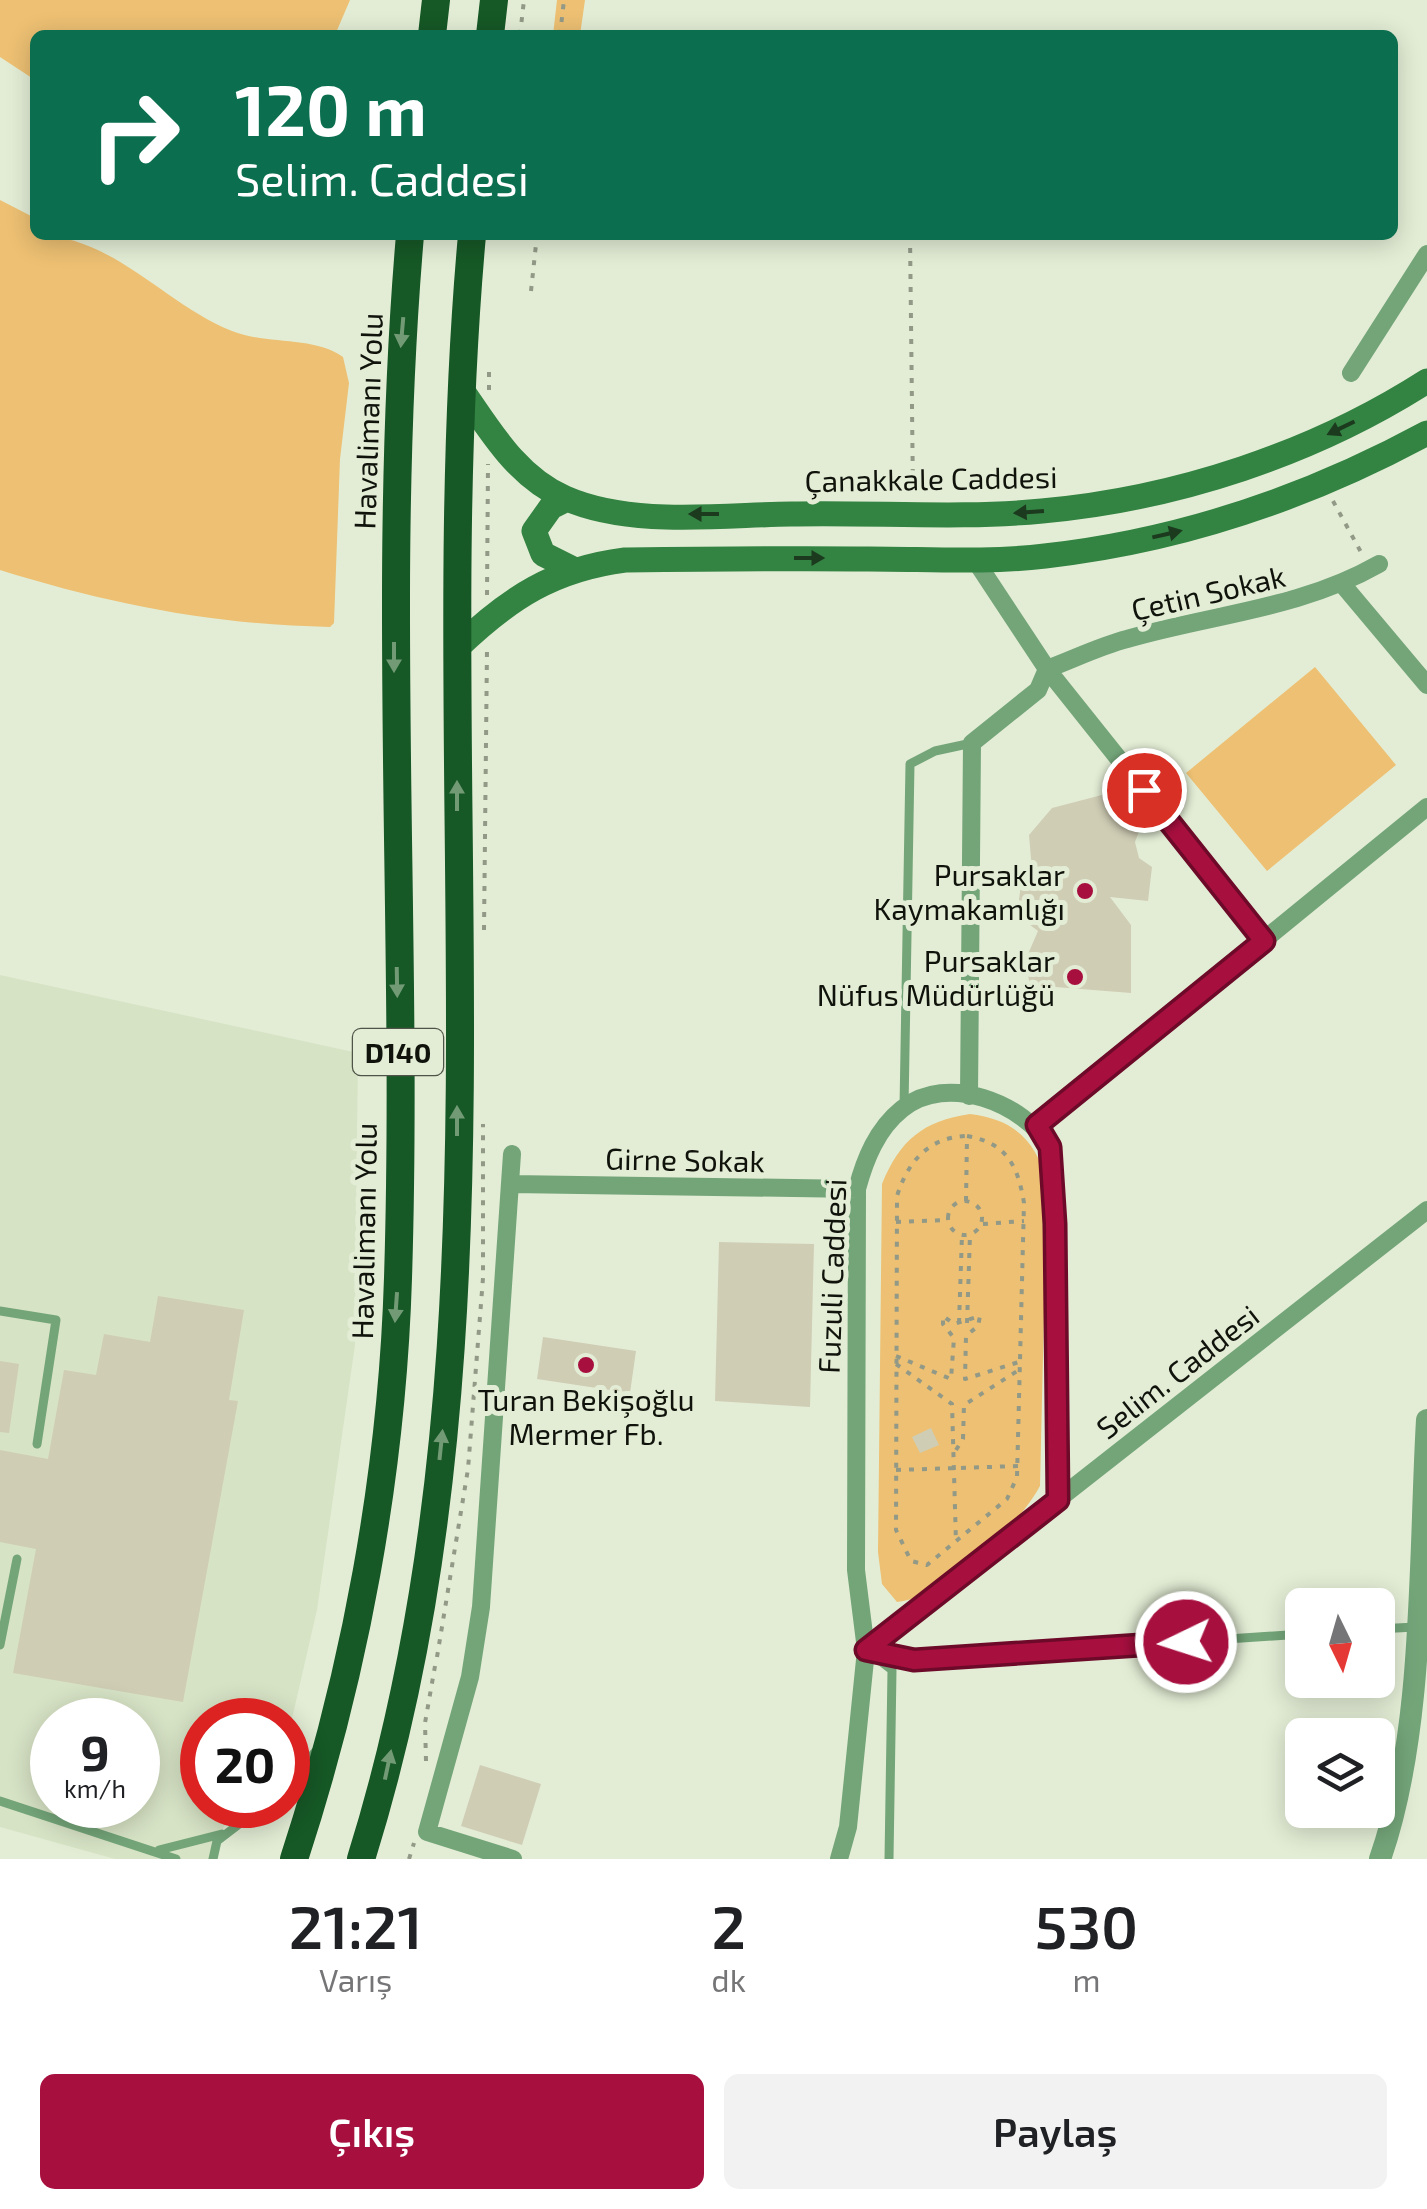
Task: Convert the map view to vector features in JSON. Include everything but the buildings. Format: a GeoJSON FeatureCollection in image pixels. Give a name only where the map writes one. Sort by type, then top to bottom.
{"type":"FeatureCollection","features":[{"type":"Feature","properties":{"kind":"highway"},"geometry":{"type":"LineString","coordinates":[[433,30],[436,0]]}},
{"type":"Feature","properties":{"kind":"highway"},"geometry":{"type":"LineString","coordinates":[[491,30],[494,0]]}},
{"type":"Feature","properties":{"kind":"highway","name":"Havalimanı Yolu"},"geometry":{"type":"LineString","coordinates":[[294,1859],[352,1649],[378,1494],[398,1280],[395,551],[398,376],[410,240]]}},
{"type":"Feature","properties":{"kind":"highway","name":"D140"},"geometry":{"type":"LineString","coordinates":[[361,1859],[386,1776],[428,1558],[458,1253],[458,647],[462,390],[472,240]]}},
{"type":"Feature","properties":{"kind":"main road","name":"Çanakkale Caddesi"},"geometry":{"type":"LineString","coordinates":[[462,390],[515,463],[568,499],[620,512],[978,514],[1064,508],[1137,496],[1247,466],[1335,431],[1427,381]]}},
{"type":"Feature","properties":{"kind":"main road"},"geometry":{"type":"LineString","coordinates":[[458,647],[510,600],[573,570],[626,560],[975,560],[1079,552],[1173,533],[1323,484],[1427,433]]}},
{"type":"Feature","properties":{"kind":"main road"},"geometry":{"type":"LineString","coordinates":[[568,499],[551,507],[534,530],[542,554],[573,570]]}},
{"type":"Feature","properties":{"kind":"street"},"geometry":{"type":"LineString","coordinates":[[1351,373],[1427,254]]}},
{"type":"Feature","properties":{"kind":"street"},"geometry":{"type":"LineString","coordinates":[[975,560],[1048,668],[1264,941]]}},
{"type":"Feature","properties":{"kind":"street","name":"Çetin Sokak"},"geometry":{"type":"LineString","coordinates":[[1048,668],[1126,639],[1273,608],[1343,585],[1375,567]]}},
{"type":"Feature","properties":{"kind":"street"},"geometry":{"type":"LineString","coordinates":[[1343,585],[1427,685]]}},
{"type":"Feature","properties":{"kind":"street"},"geometry":{"type":"LineString","coordinates":[[969,1096],[972,743],[1038,690],[1048,668]]}},
{"type":"Feature","properties":{"kind":"street"},"geometry":{"type":"LineString","coordinates":[[1037,1125],[1427,807]]}},
{"type":"Feature","properties":{"kind":"street"},"geometry":{"type":"LineString","coordinates":[[904,1107],[956,1093],[969,1096],[1012,1108],[1037,1125],[1050,1147],[1055,1224],[1058,1500]]}},
{"type":"Feature","properties":{"kind":"street","name":"Fuzuli Caddesi"},"geometry":{"type":"LineString","coordinates":[[839,1859],[848,1827],[866,1650],[856,1570],[857,1189],[865,1159],[904,1107]]}},
{"type":"Feature","properties":{"kind":"street"},"geometry":{"type":"LineString","coordinates":[[512,1154],[481,1607],[470,1676],[427,1832],[513,1859]]}},
{"type":"Feature","properties":{"kind":"street","name":"Girne Sokak"},"geometry":{"type":"LineString","coordinates":[[512,1184],[857,1189]]}},
{"type":"Feature","properties":{"kind":"street","name":"Selim. Caddesi"},"geometry":{"type":"LineString","coordinates":[[866,1650],[1427,1210]]}},
{"type":"Feature","properties":{"kind":"street"},"geometry":{"type":"LineString","coordinates":[[1380,1859],[1400,1776],[1415,1626],[1427,1420]]}},
{"type":"Feature","properties":{"kind":"lane"},"geometry":{"type":"LineString","coordinates":[[904,1107],[910,764],[935,751],[972,743]]}},
{"type":"Feature","properties":{"kind":"lane"},"geometry":{"type":"LineString","coordinates":[[0,1311],[56,1320],[37,1444]]}},
{"type":"Feature","properties":{"kind":"lane"},"geometry":{"type":"LineString","coordinates":[[0,1645],[17,1558]]}},
{"type":"Feature","properties":{"kind":"lane"},"geometry":{"type":"LineString","coordinates":[[1395,1628],[1415,1626]]}},
{"type":"Feature","properties":{"kind":"lane"},"geometry":{"type":"LineString","coordinates":[[866,1650],[914,1660],[1285,1635]]}},
{"type":"Feature","properties":{"kind":"lane"},"geometry":{"type":"LineString","coordinates":[[866,1650],[892,1670],[888,1859]]}},
{"type":"Feature","properties":{"kind":"lane"},"geometry":{"type":"LineString","coordinates":[[310,1758],[330,1736]]}},
{"type":"Feature","properties":{"kind":"lane"},"geometry":{"type":"LineString","coordinates":[[0,1801],[176,1859]]}},
{"type":"Feature","properties":{"kind":"lane"},"geometry":{"type":"LineString","coordinates":[[212,1859],[217,1841],[232,1828]]}},
{"type":"Feature","properties":{"kind":"lane"},"geometry":{"type":"LineString","coordinates":[[156,1850],[226,1832]]}},
{"type":"Feature","properties":{"kind":"path"},"geometry":{"type":"LineString","coordinates":[[521,30],[524,0]]}},
{"type":"Feature","properties":{"kind":"path"},"geometry":{"type":"LineString","coordinates":[[561,30],[564,0]]}},
{"type":"Feature","properties":{"kind":"path"},"geometry":{"type":"LineString","coordinates":[[532,291],[537,240]]}},
{"type":"Feature","properties":{"kind":"path"},"geometry":{"type":"LineString","coordinates":[[910,240],[913,493]]}},
{"type":"Feature","properties":{"kind":"path"},"geometry":{"type":"LineString","coordinates":[[1323,484],[1375,567]]}},
{"type":"Feature","properties":{"kind":"path"},"geometry":{"type":"LineString","coordinates":[[966,1136],[966,1201]]}},
{"type":"Feature","properties":{"kind":"path"},"geometry":{"type":"LineString","coordinates":[[966,1136],[991,1142],[1014,1162],[1024,1203],[1024,1221],[1019,1466],[1007,1500],[927,1565],[911,1561],[896,1530],[896,1222],[902,1181],[916,1159],[939,1140],[966,1136]]}},
{"type":"Feature","properties":{"kind":"path"},"geometry":{"type":"LineString","coordinates":[[948,1220],[955,1205],[966,1201],[980,1209],[981,1224]]}},
{"type":"Feature","properties":{"kind":"path"},"geometry":{"type":"LineString","coordinates":[[896,1222],[948,1220],[962,1234],[970,1235]]}},
{"type":"Feature","properties":{"kind":"path"},"geometry":{"type":"LineString","coordinates":[[967,1323],[970,1235],[981,1224],[1024,1221]]}},
{"type":"Feature","properties":{"kind":"path"},"geometry":{"type":"LineString","coordinates":[[959,1323],[962,1234]]}},
{"type":"Feature","properties":{"kind":"path"},"geometry":{"type":"LineString","coordinates":[[896,1356],[951,1378],[954,1338],[942,1324],[943,1316],[967,1323],[980,1316],[978,1326],[966,1336],[966,1380],[1022,1365]]}},
{"type":"Feature","properties":{"kind":"path"},"geometry":{"type":"LineString","coordinates":[[896,1364],[952,1404],[951,1444],[956,1450]]}},
{"type":"Feature","properties":{"kind":"path"},"geometry":{"type":"LineString","coordinates":[[956,1544],[956,1450],[963,1439],[964,1405],[1022,1365]]}},
{"type":"Feature","properties":{"kind":"path"},"geometry":{"type":"LineString","coordinates":[[896,1470],[1019,1466]]}},
{"type":"Feature","properties":{"kind":"shaded area"},"geometry":{"type":"Polygon","coordinates":[[[0,0],[350,0],[337,30],[30,30],[30,77],[0,57],[0,0]]]}},
{"type":"Feature","properties":{"kind":"shaded area"},"geometry":{"type":"Polygon","coordinates":[[[557,0],[585,0],[581,30],[554,30],[557,0]]]}},
{"type":"Feature","properties":{"kind":"shaded area"},"geometry":{"type":"Polygon","coordinates":[[[0,200],[30,215],[30,240],[70,240],[89,246],[232,331],[318,346],[343,357],[349,383],[340,459],[334,623],[330,627],[245,622],[163,610],[81,593],[0,570],[0,200]]]}},
{"type":"Feature","properties":{"kind":"shaded area"},"geometry":{"type":"Polygon","coordinates":[[[1315,667],[1396,765],[1267,871],[1186,773],[1315,667]]]}},
{"type":"Feature","properties":{"kind":"shaded area"},"geometry":{"type":"Polygon","coordinates":[[[0,975],[358,1053],[355,1345],[317,1610],[297,1698],[180,1698],[180,1828],[223,1828],[210,1859],[115,1859],[0,1827],[0,975]]]}},
{"type":"Feature","properties":{"kind":"shaded area"},"geometry":{"type":"Polygon","coordinates":[[[970,1114],[999,1121],[1020,1134],[1036,1154],[1047,1182],[1040,1486],[1015,1521],[978,1558],[936,1588],[897,1602],[882,1584],[878,1552],[882,1184],[897,1155],[915,1135],[939,1122],[970,1114]]]}},
{"type":"Feature","properties":{"kind":"place","name":"Pursaklar Kaymakamlığı"},"geometry":{"type":"Point","coordinates":[1085,891]}},
{"type":"Feature","properties":{"kind":"place","name":"Pursaklar Nüfus Müdürlüğü"},"geometry":{"type":"Point","coordinates":[1075,977]}},
{"type":"Feature","properties":{"kind":"place","name":"Turan Bekişoğlu Mermer Fb."},"geometry":{"type":"Point","coordinates":[586,1365]}},
{"type":"Feature","properties":{"kind":"route"},"geometry":{"type":"LineString","coordinates":[[1144,790],[1264,941],[1037,1125],[1050,1147],[1055,1224],[1058,1500],[866,1650],[914,1660],[1186,1642]]}}]}
